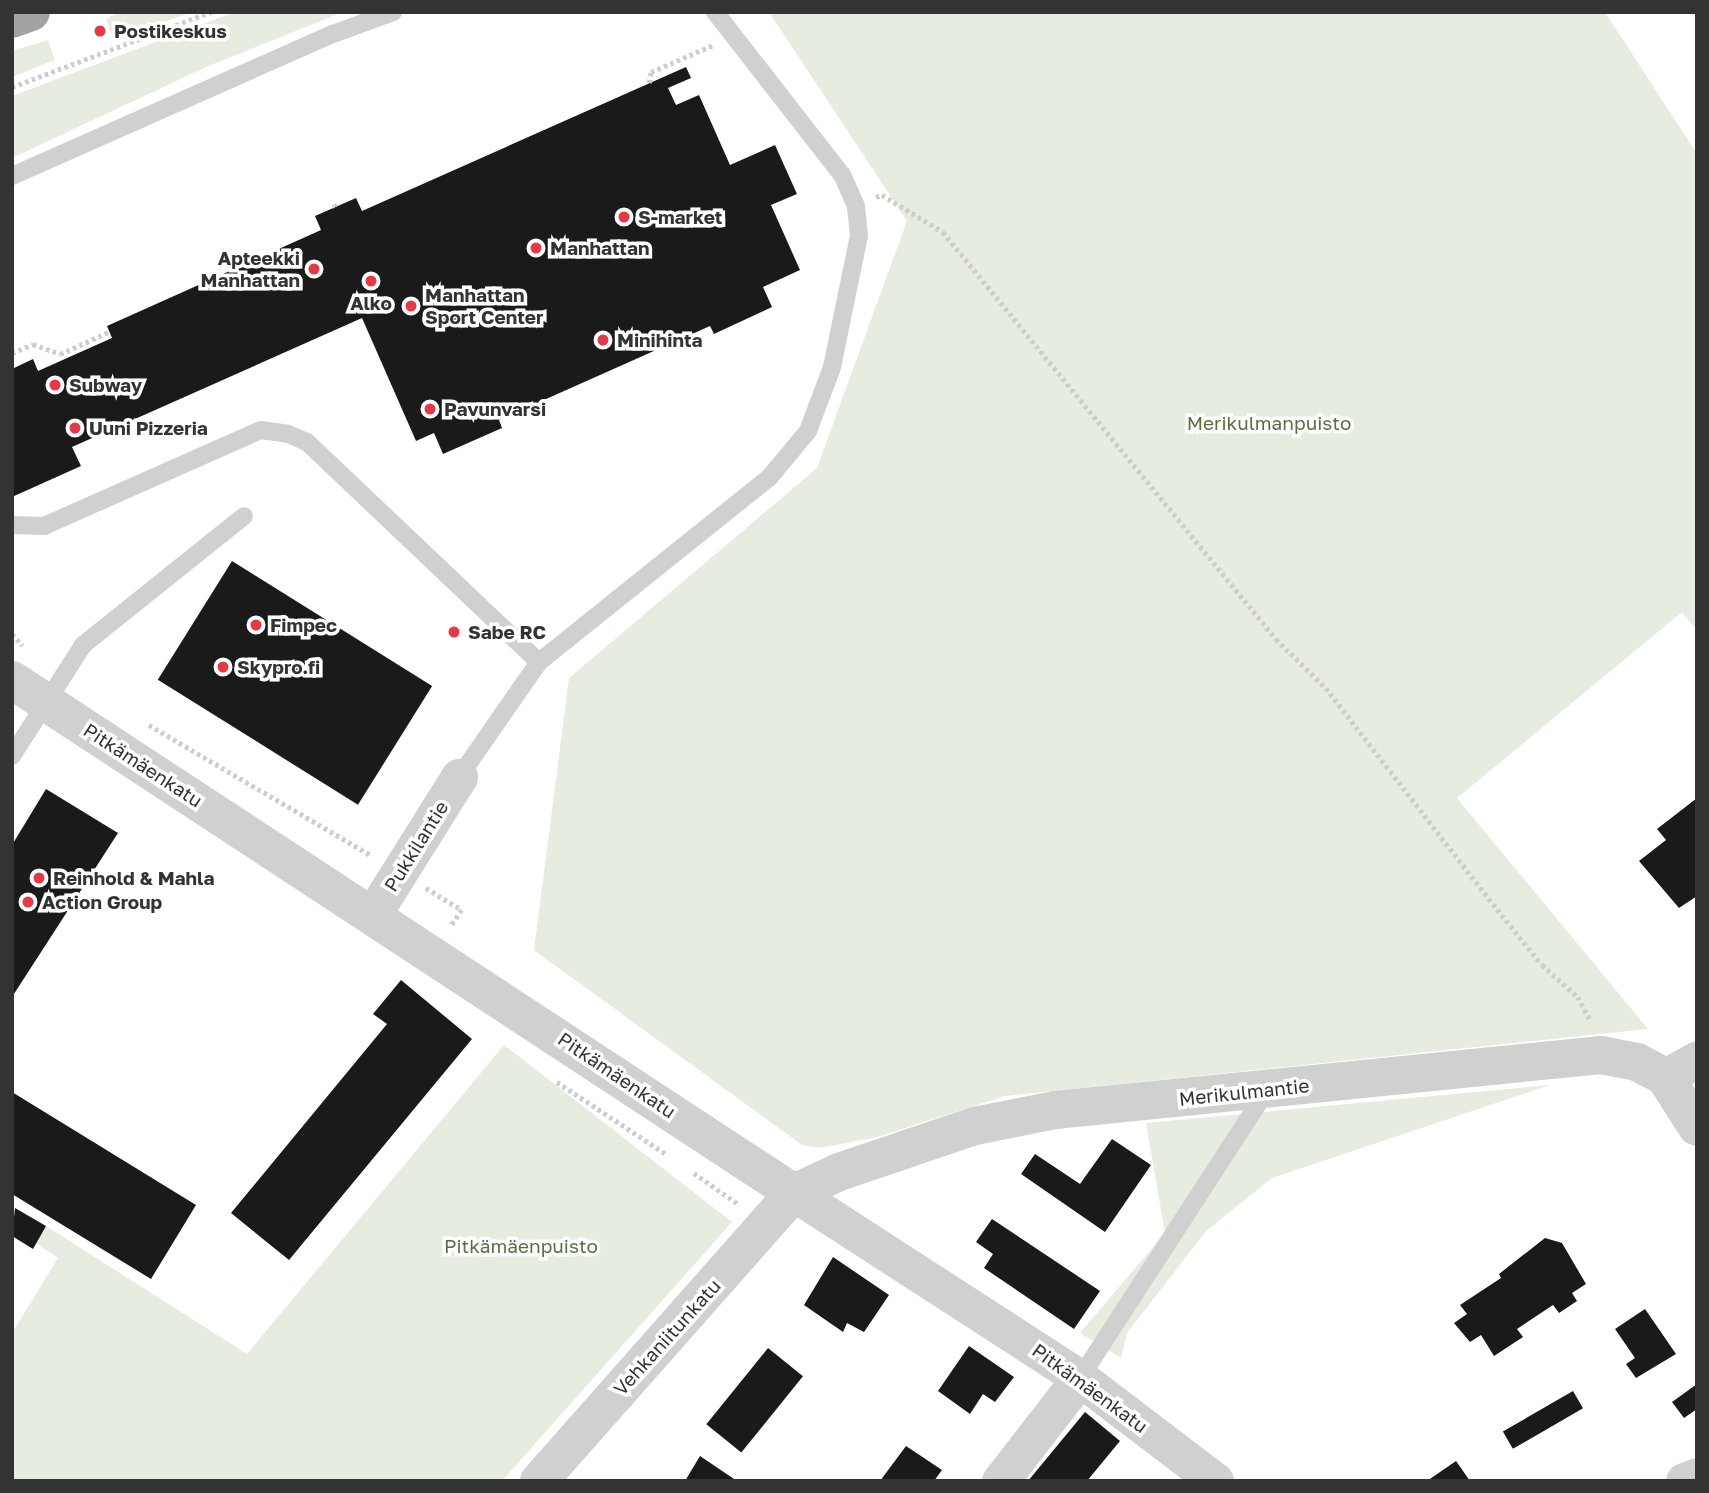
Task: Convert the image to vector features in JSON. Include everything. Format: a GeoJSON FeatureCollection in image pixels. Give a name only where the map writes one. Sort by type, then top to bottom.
{"type":"FeatureCollection","features":[{"type":"Feature","properties":{"kind":"highway"},"geometry":{"type":"LineString","coordinates":[[12,19],[32,12]]}},
{"type":"Feature","properties":{"kind":"street","name":"Pitkämäenkatu"},"geometry":{"type":"LineString","coordinates":[[12,680],[54,688],[373,914],[794,1193],[1080,1378],[1215,1481]]}},
{"type":"Feature","properties":{"kind":"street","name":"Pukkilantie"},"geometry":{"type":"LineString","coordinates":[[373,914],[459,777]]}},
{"type":"Feature","properties":{"kind":"street","name":"Merikulmantie"},"geometry":{"type":"LineString","coordinates":[[794,1193],[839,1172],[975,1126],[1055,1110],[1601,1055],[1681,1068]]}},
{"type":"Feature","properties":{"kind":"street"},"geometry":{"type":"LineString","coordinates":[[1681,1068],[1697,1127]]}},
{"type":"Feature","properties":{"kind":"street","name":"Vehkaniitunkatu"},"geometry":{"type":"LineString","coordinates":[[540,1481],[794,1193]]}},
{"type":"Feature","properties":{"kind":"street"},"geometry":{"type":"LineString","coordinates":[[1000,1481],[1080,1378]]}},
{"type":"Feature","properties":{"kind":"street"},"geometry":{"type":"LineString","coordinates":[[1684,1481],[1697,1476]]}},
{"type":"Feature","properties":{"kind":"lane"},"geometry":{"type":"LineString","coordinates":[[12,176],[333,34],[393,12]]}},
{"type":"Feature","properties":{"kind":"lane"},"geometry":{"type":"LineString","coordinates":[[459,777],[539,662],[769,478],[808,431],[832,367],[859,236],[856,206],[842,175],[715,12]]}},
{"type":"Feature","properties":{"kind":"lane"},"geometry":{"type":"LineString","coordinates":[[12,525],[44,526],[261,430],[288,434],[307,442],[539,662]]}},
{"type":"Feature","properties":{"kind":"lane"},"geometry":{"type":"LineString","coordinates":[[12,756],[83,645],[244,516]]}},
{"type":"Feature","properties":{"kind":"lane"},"geometry":{"type":"LineString","coordinates":[[1080,1378],[1268,1089]]}},
{"type":"Feature","properties":{"kind":"path"},"geometry":{"type":"LineString","coordinates":[[12,87],[211,12]]}},
{"type":"Feature","properties":{"kind":"path"},"geometry":{"type":"LineString","coordinates":[[649,83],[652,72],[733,36]]}},
{"type":"Feature","properties":{"kind":"path"},"geometry":{"type":"LineString","coordinates":[[856,206],[882,195],[943,232],[1276,639],[1326,688],[1521,940],[1578,997],[1596,1029]]}},
{"type":"Feature","properties":{"kind":"path"},"geometry":{"type":"LineString","coordinates":[[12,353],[33,344],[61,354],[109,332]]}},
{"type":"Feature","properties":{"kind":"path"},"geometry":{"type":"LineString","coordinates":[[12,634],[36,660],[54,688]]}},
{"type":"Feature","properties":{"kind":"path"},"geometry":{"type":"LineString","coordinates":[[143,721],[462,910]]}},
{"type":"Feature","properties":{"kind":"green space"},"geometry":{"type":"Polygon","coordinates":[[[119,12],[193,12],[113,39],[106,19],[119,12]]]}},
{"type":"Feature","properties":{"kind":"green space"},"geometry":{"type":"Polygon","coordinates":[[[235,12],[343,12],[206,67],[12,158],[12,96],[235,12]]]}},
{"type":"Feature","properties":{"kind":"green space","name":"Merikulmanpuisto"},"geometry":{"type":"Polygon","coordinates":[[[769,12],[1605,12],[1697,154],[1697,630],[1682,612],[1457,798],[1648,1029],[1005,1096],[877,1137],[819,1148],[802,1145],[534,950],[569,678],[817,468],[907,221],[769,12]]]}},
{"type":"Feature","properties":{"kind":"green space"},"geometry":{"type":"Polygon","coordinates":[[[48,40],[55,60],[12,77],[12,51],[48,40]]]}},
{"type":"Feature","properties":{"kind":"green space","name":"Pitkämäenpuisto"},"geometry":{"type":"Polygon","coordinates":[[[504,1045],[732,1222],[502,1481],[12,1481],[12,1333],[58,1258],[36,1243],[46,1226],[247,1354],[504,1045]]]}},
{"type":"Feature","properties":{"kind":"green space"},"geometry":{"type":"Polygon","coordinates":[[[1550,1085],[1272,1178],[1206,1231],[1127,1333],[1121,1358],[1080,1333],[1165,1233],[1146,1123],[1550,1085]]]}},
{"type":"Feature","properties":{"kind":"building","name":"Manhattan"},"geometry":{"type":"Polygon","coordinates":[[[686,67],[691,78],[668,88],[676,105],[699,95],[730,165],[775,145],[797,194],[771,205],[800,270],[763,287],[772,307],[714,334],[710,326],[499,420],[502,428],[443,454],[434,433],[416,441],[362,318],[72,447],[81,466],[12,497],[12,369],[33,359],[38,371],[112,338],[107,326],[321,230],[315,216],[356,198],[362,211],[686,67]]]}},
{"type":"Feature","properties":{"kind":"building"},"geometry":{"type":"Polygon","coordinates":[[[232,561],[432,686],[358,805],[158,680],[232,561]]]}},
{"type":"Feature","properties":{"kind":"building"},"geometry":{"type":"Polygon","coordinates":[[[46,789],[118,833],[12,997],[12,845],[46,789]]]}},
{"type":"Feature","properties":{"kind":"building"},"geometry":{"type":"Polygon","coordinates":[[[1697,798],[1697,896],[1679,908],[1639,861],[1666,840],[1657,829],[1697,798]]]}},
{"type":"Feature","properties":{"kind":"building"},"geometry":{"type":"Polygon","coordinates":[[[401,980],[472,1039],[289,1260],[231,1213],[387,1024],[373,1014],[401,980]]]}},
{"type":"Feature","properties":{"kind":"building"},"geometry":{"type":"Polygon","coordinates":[[[12,1092],[196,1205],[151,1279],[12,1194],[12,1092]]]}},
{"type":"Feature","properties":{"kind":"building"},"geometry":{"type":"Polygon","coordinates":[[[1112,1139],[1151,1165],[1105,1232],[1021,1174],[1035,1154],[1080,1184],[1112,1139]]]}},
{"type":"Feature","properties":{"kind":"building"},"geometry":{"type":"Polygon","coordinates":[[[15,1208],[46,1226],[33,1249],[12,1236],[15,1208]]]}},
{"type":"Feature","properties":{"kind":"building"},"geometry":{"type":"Polygon","coordinates":[[[992,1219],[1100,1291],[1074,1329],[984,1268],[993,1254],[976,1242],[992,1219]]]}},
{"type":"Feature","properties":{"kind":"building"},"geometry":{"type":"Polygon","coordinates":[[[1545,1238],[1562,1243],[1586,1284],[1572,1293],[1577,1301],[1559,1313],[1553,1305],[1517,1329],[1523,1337],[1494,1356],[1481,1335],[1470,1342],[1454,1323],[1467,1314],[1460,1305],[1501,1278],[1499,1274],[1545,1238]]]}},
{"type":"Feature","properties":{"kind":"building"},"geometry":{"type":"Polygon","coordinates":[[[833,1257],[889,1295],[864,1332],[847,1323],[843,1332],[804,1305],[833,1257]]]}},
{"type":"Feature","properties":{"kind":"building"},"geometry":{"type":"Polygon","coordinates":[[[1645,1309],[1676,1354],[1636,1378],[1626,1364],[1635,1358],[1615,1329],[1645,1309]]]}},
{"type":"Feature","properties":{"kind":"building"},"geometry":{"type":"Polygon","coordinates":[[[969,1346],[1014,1377],[995,1402],[983,1394],[970,1414],[938,1391],[969,1346]]]}},
{"type":"Feature","properties":{"kind":"building"},"geometry":{"type":"Polygon","coordinates":[[[768,1348],[803,1376],[741,1452],[706,1424],[768,1348]]]}},
{"type":"Feature","properties":{"kind":"building"},"geometry":{"type":"Polygon","coordinates":[[[1697,1384],[1697,1409],[1684,1418],[1672,1402],[1697,1384]]]}},
{"type":"Feature","properties":{"kind":"building"},"geometry":{"type":"Polygon","coordinates":[[[1573,1391],[1583,1408],[1513,1449],[1503,1432],[1573,1391]]]}},
{"type":"Feature","properties":{"kind":"building"},"geometry":{"type":"Polygon","coordinates":[[[1085,1412],[1120,1441],[1087,1481],[1028,1481],[1085,1412]]]}},
{"type":"Feature","properties":{"kind":"building"},"geometry":{"type":"Polygon","coordinates":[[[906,1446],[942,1470],[934,1481],[880,1481],[906,1446]]]}},
{"type":"Feature","properties":{"kind":"building"},"geometry":{"type":"Polygon","coordinates":[[[700,1456],[737,1481],[685,1481],[700,1456]]]}},
{"type":"Feature","properties":{"kind":"building"},"geometry":{"type":"Polygon","coordinates":[[[1456,1461],[1470,1481],[1427,1481],[1456,1461]]]}},
{"type":"Feature","properties":{"kind":"place","name":"Postikeskus"},"geometry":{"type":"Point","coordinates":[100,31]}},
{"type":"Feature","properties":{"kind":"place","name":"S-market"},"geometry":{"type":"Point","coordinates":[624,217]}},
{"type":"Feature","properties":{"kind":"place","name":"Manhattan"},"geometry":{"type":"Point","coordinates":[536,248]}},
{"type":"Feature","properties":{"kind":"place","name":"Apteekki Manhattan"},"geometry":{"type":"Point","coordinates":[314,269]}},
{"type":"Feature","properties":{"kind":"place","name":"Alko"},"geometry":{"type":"Point","coordinates":[371,281]}},
{"type":"Feature","properties":{"kind":"place","name":"Manhattan Sport Center"},"geometry":{"type":"Point","coordinates":[411,306]}},
{"type":"Feature","properties":{"kind":"place","name":"Minihinta"},"geometry":{"type":"Point","coordinates":[603,340]}},
{"type":"Feature","properties":{"kind":"place","name":"Subway"},"geometry":{"type":"Point","coordinates":[55,385]}},
{"type":"Feature","properties":{"kind":"place","name":"Pavunvarsi"},"geometry":{"type":"Point","coordinates":[430,409]}},
{"type":"Feature","properties":{"kind":"place","name":"Uuni Pizzeria"},"geometry":{"type":"Point","coordinates":[75,428]}},
{"type":"Feature","properties":{"kind":"place","name":"Fimpec"},"geometry":{"type":"Point","coordinates":[256,625]}},
{"type":"Feature","properties":{"kind":"place","name":"Sabe RC"},"geometry":{"type":"Point","coordinates":[454,632]}},
{"type":"Feature","properties":{"kind":"place","name":"Skypro.fi"},"geometry":{"type":"Point","coordinates":[223,667]}},
{"type":"Feature","properties":{"kind":"place","name":"Reinhold & Mahla"},"geometry":{"type":"Point","coordinates":[39,878]}},
{"type":"Feature","properties":{"kind":"place","name":"Action Group"},"geometry":{"type":"Point","coordinates":[28,902]}}]}
